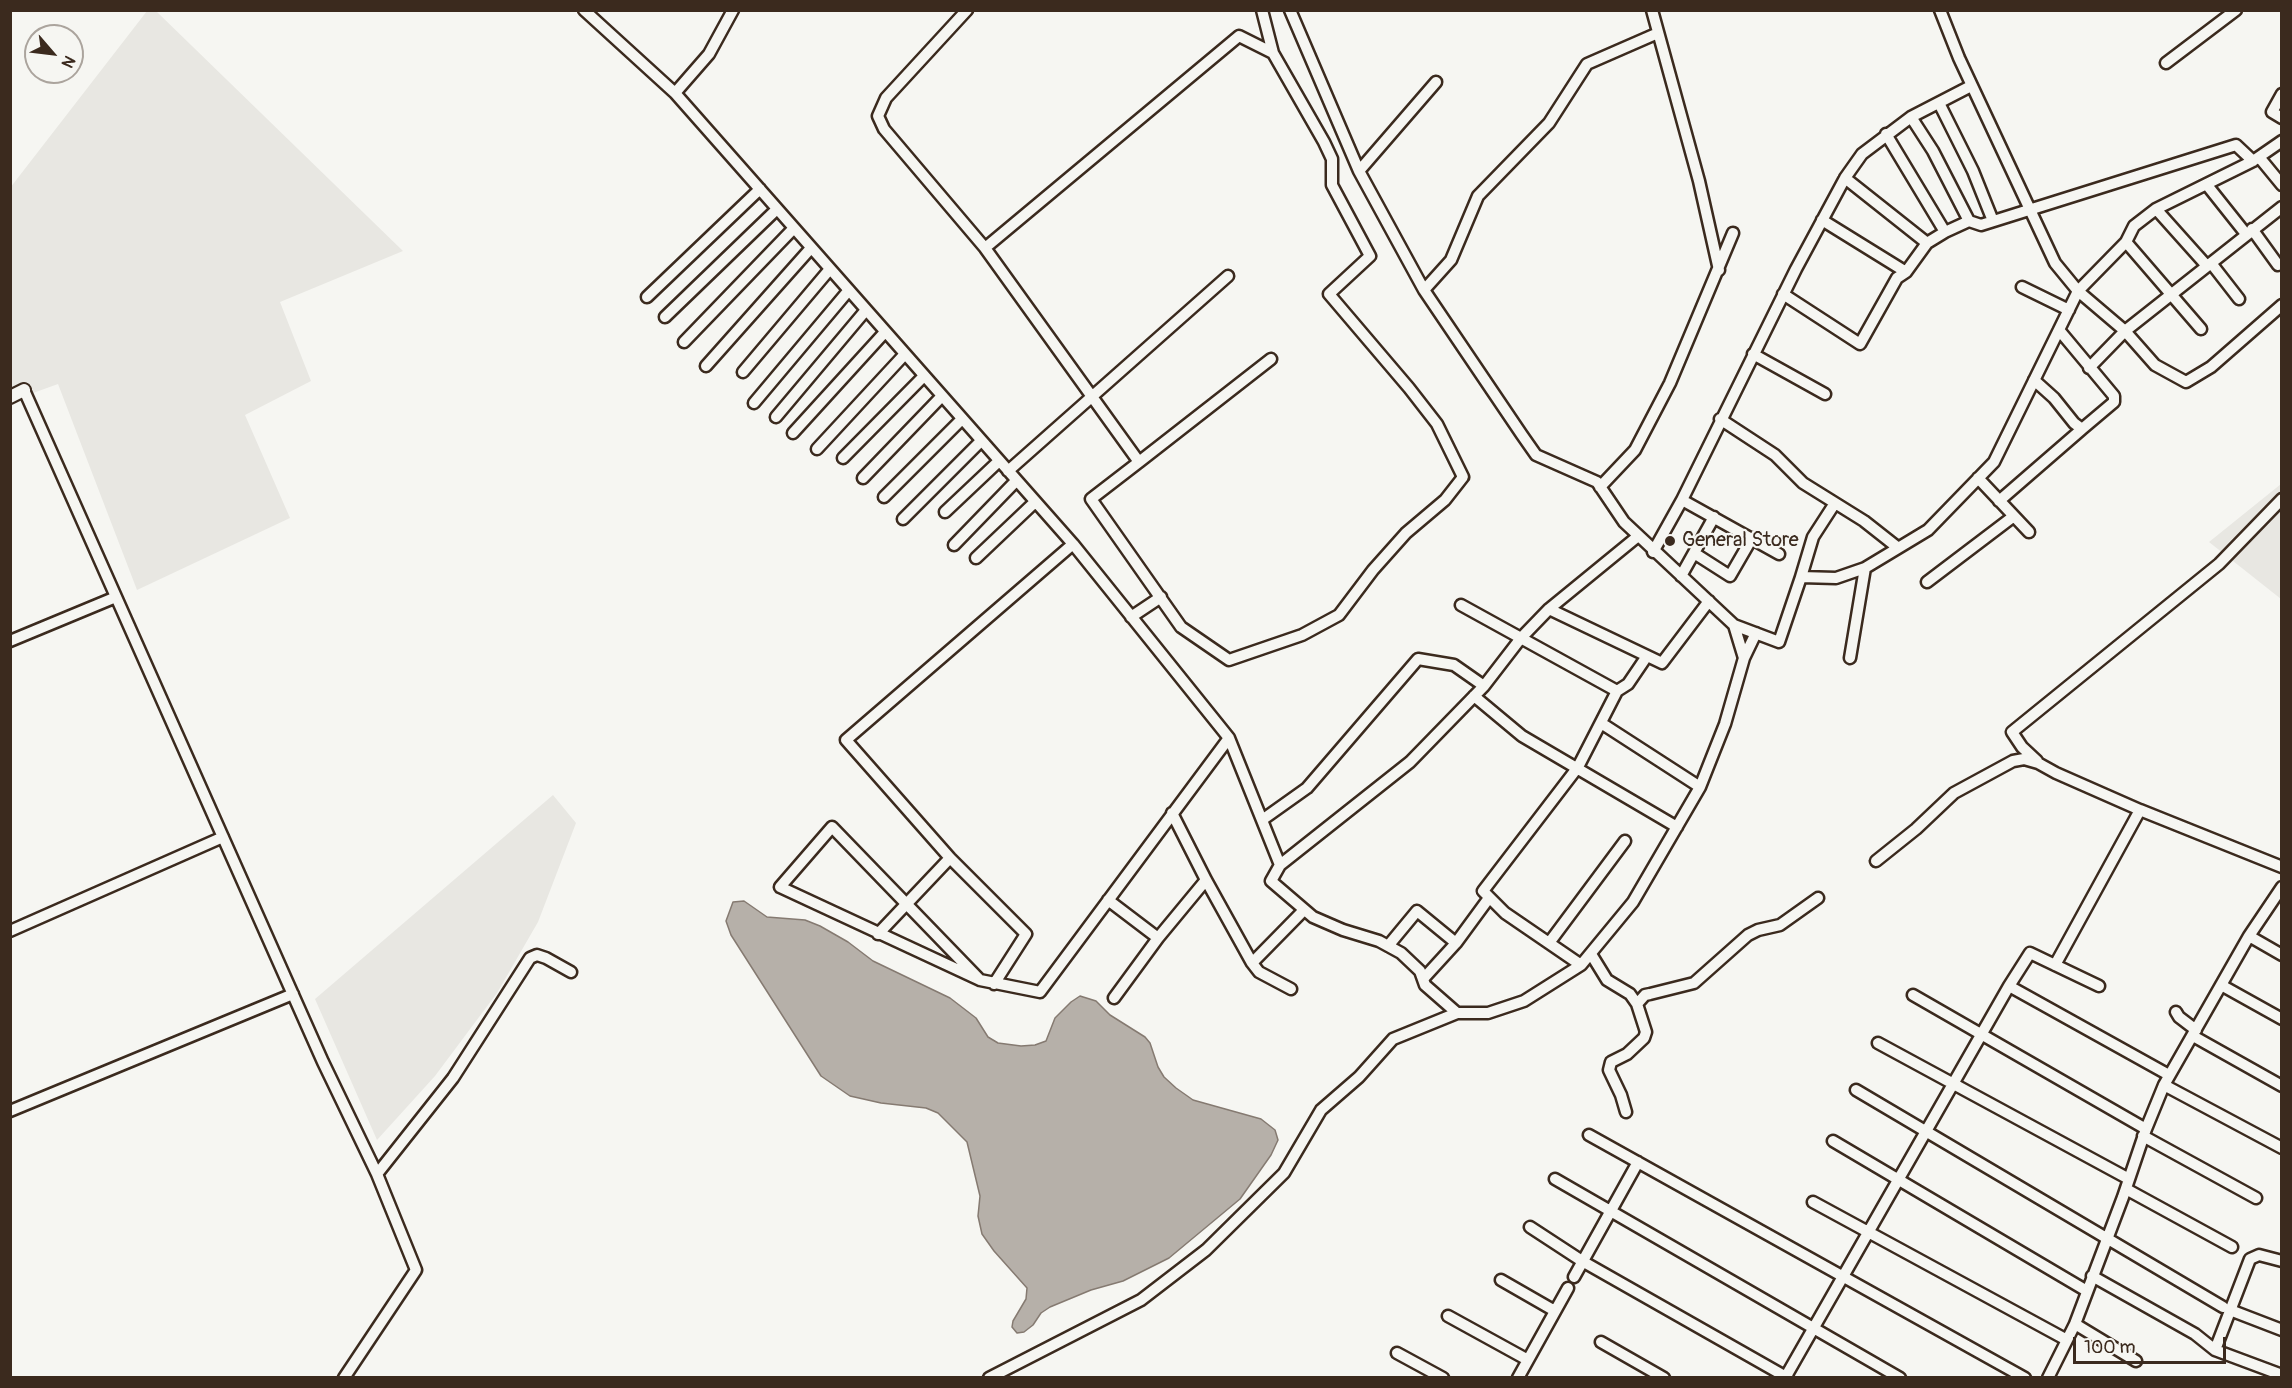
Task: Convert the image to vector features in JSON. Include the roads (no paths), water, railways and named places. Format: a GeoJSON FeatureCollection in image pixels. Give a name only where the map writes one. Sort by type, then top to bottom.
{"type":"FeatureCollection","features":[{"type":"Feature","properties":{"kind":"street"},"geometry":{"type":"LineString","coordinates":[[584,10],[675,93],[1073,544],[1229,738],[1280,865]]}},
{"type":"Feature","properties":{"kind":"street"},"geometry":{"type":"LineString","coordinates":[[675,93],[709,54],[733,10]]}},
{"type":"Feature","properties":{"kind":"street"},"geometry":{"type":"LineString","coordinates":[[967,10],[886,98],[878,116],[884,129],[985,248],[1139,462]]}},
{"type":"Feature","properties":{"kind":"street"},"geometry":{"type":"LineString","coordinates":[[1262,10],[1273,53],[1324,142],[1332,159],[1332,185],[1370,256],[1329,294],[1437,424],[1463,477],[1445,500],[1406,533],[1373,570],[1339,615],[1302,635],[1229,660],[1181,627],[1091,499],[1271,359]]}},
{"type":"Feature","properties":{"kind":"street"},"geometry":{"type":"LineString","coordinates":[[1290,10],[1359,171],[1424,290],[1536,455],[1597,482],[1637,537],[1734,625],[1779,642],[1813,537],[1835,503]]}},
{"type":"Feature","properties":{"kind":"street"},"geometry":{"type":"LineString","coordinates":[[1652,10],[1699,181],[1719,270]]}},
{"type":"Feature","properties":{"kind":"street"},"geometry":{"type":"LineString","coordinates":[[1940,10],[1971,86],[2055,263],[2078,291],[2126,331],[2154,365],[2186,382],[2211,367],[2282,305]]}},
{"type":"Feature","properties":{"kind":"street"},"geometry":{"type":"LineString","coordinates":[[2217,10],[2223,21]]}},
{"type":"Feature","properties":{"kind":"street"},"geometry":{"type":"LineString","coordinates":[[2166,63],[2236,10]]}},
{"type":"Feature","properties":{"kind":"street"},"geometry":{"type":"LineString","coordinates":[[1424,290],[1451,260],[1478,196],[1549,123],[1587,64],[1658,33]]}},
{"type":"Feature","properties":{"kind":"street"},"geometry":{"type":"LineString","coordinates":[[985,248],[1239,36],[1273,53]]}},
{"type":"Feature","properties":{"kind":"street"},"geometry":{"type":"LineString","coordinates":[[1359,171],[1436,82]]}},
{"type":"Feature","properties":{"kind":"street"},"geometry":{"type":"LineString","coordinates":[[1653,552],[1682,500],[1783,294],[1845,178],[1862,154],[1886,134],[1911,117],[1971,86]]}},
{"type":"Feature","properties":{"kind":"street"},"geometry":{"type":"LineString","coordinates":[[2282,94],[2272,112],[2282,118]]}},
{"type":"Feature","properties":{"kind":"street"},"geometry":{"type":"LineString","coordinates":[[1939,103],[1973,171],[1993,221]]}},
{"type":"Feature","properties":{"kind":"street"},"geometry":{"type":"LineString","coordinates":[[1911,117],[1933,151],[1969,221]]}},
{"type":"Feature","properties":{"kind":"street"},"geometry":{"type":"LineString","coordinates":[[1886,134],[1945,232]]}},
{"type":"Feature","properties":{"kind":"street"},"geometry":{"type":"LineString","coordinates":[[1801,577],[1836,578],[1865,568],[1928,530],[1994,462],[2078,291],[2126,242],[2134,226],[2156,209],[2256,159],[2282,141]]}},
{"type":"Feature","properties":{"kind":"street"},"geometry":{"type":"LineString","coordinates":[[1783,294],[1860,344],[1897,278],[1906,272],[1927,243],[1969,221],[1981,225],[2236,146],[2256,159],[2282,185]]}},
{"type":"Feature","properties":{"kind":"street"},"geometry":{"type":"LineString","coordinates":[[1845,178],[1927,243]]}},
{"type":"Feature","properties":{"kind":"street"},"geometry":{"type":"LineString","coordinates":[[2207,185],[2278,265]]}},
{"type":"Feature","properties":{"kind":"street"},"geometry":{"type":"LineString","coordinates":[[647,297],[760,189]]}},
{"type":"Feature","properties":{"kind":"street"},"geometry":{"type":"LineString","coordinates":[[2089,368],[2126,331],[2282,207]]}},
{"type":"Feature","properties":{"kind":"street"},"geometry":{"type":"LineString","coordinates":[[664,317],[777,209]]}},
{"type":"Feature","properties":{"kind":"street"},"geometry":{"type":"LineString","coordinates":[[2156,209],[2239,299]]}},
{"type":"Feature","properties":{"kind":"street"},"geometry":{"type":"LineString","coordinates":[[1822,220],[1906,272]]}},
{"type":"Feature","properties":{"kind":"street"},"geometry":{"type":"LineString","coordinates":[[684,342],[794,228]]}},
{"type":"Feature","properties":{"kind":"street"},"geometry":{"type":"LineString","coordinates":[[1600,487],[1635,450],[1670,383],[1733,233]]}},
{"type":"Feature","properties":{"kind":"street"},"geometry":{"type":"LineString","coordinates":[[2126,242],[2201,329]]}},
{"type":"Feature","properties":{"kind":"street"},"geometry":{"type":"LineString","coordinates":[[706,366],[811,248]]}},
{"type":"Feature","properties":{"kind":"street"},"geometry":{"type":"LineString","coordinates":[[743,372],[830,269]]}},
{"type":"Feature","properties":{"kind":"street"},"geometry":{"type":"LineString","coordinates":[[1008,471],[1228,276]]}},
{"type":"Feature","properties":{"kind":"street"},"geometry":{"type":"LineString","coordinates":[[2022,287],[2069,310]]}},
{"type":"Feature","properties":{"kind":"street"},"geometry":{"type":"LineString","coordinates":[[754,403],[849,290]]}},
{"type":"Feature","properties":{"kind":"street"},"geometry":{"type":"LineString","coordinates":[[776,417],[866,310]]}},
{"type":"Feature","properties":{"kind":"street"},"geometry":{"type":"LineString","coordinates":[[1999,501],[2114,402],[2115,399],[2059,330]]}},
{"type":"Feature","properties":{"kind":"street"},"geometry":{"type":"LineString","coordinates":[[793,433],[885,332]]}},
{"type":"Feature","properties":{"kind":"street"},"geometry":{"type":"LineString","coordinates":[[817,449],[905,354]]}},
{"type":"Feature","properties":{"kind":"street"},"geometry":{"type":"LineString","coordinates":[[1753,354],[1825,394]]}},
{"type":"Feature","properties":{"kind":"street"},"geometry":{"type":"LineString","coordinates":[[843,458],[924,376]]}},
{"type":"Feature","properties":{"kind":"street"},"geometry":{"type":"LineString","coordinates":[[2034,380],[2082,429]]}},
{"type":"Feature","properties":{"kind":"street"},"geometry":{"type":"LineString","coordinates":[[10,397],[24,390],[293,994],[377,1174],[416,1270],[344,1377]]}},
{"type":"Feature","properties":{"kind":"street"},"geometry":{"type":"LineString","coordinates":[[863,478],[942,396]]}},
{"type":"Feature","properties":{"kind":"street"},"geometry":{"type":"LineString","coordinates":[[884,497],[962,419]]}},
{"type":"Feature","properties":{"kind":"street"},"geometry":{"type":"LineString","coordinates":[[1720,419],[1774,455],[1803,483],[1864,521],[1897,547]]}},
{"type":"Feature","properties":{"kind":"street"},"geometry":{"type":"LineString","coordinates":[[903,519],[981,441]]}},
{"type":"Feature","properties":{"kind":"street"},"geometry":{"type":"LineString","coordinates":[[945,512],[999,461]]}},
{"type":"Feature","properties":{"kind":"street"},"geometry":{"type":"LineString","coordinates":[[1978,478],[2029,532]]}},
{"type":"Feature","properties":{"kind":"street"},"geometry":{"type":"LineString","coordinates":[[954,545],[1016,481]]}},
{"type":"Feature","properties":{"kind":"street"},"geometry":{"type":"LineString","coordinates":[[2038,763],[2022,747],[2012,732],[2219,564],[2282,499]]}},
{"type":"Feature","properties":{"kind":"street"},"geometry":{"type":"LineString","coordinates":[[1682,500],[1779,554]]}},
{"type":"Feature","properties":{"kind":"street"},"geometry":{"type":"LineString","coordinates":[[976,558],[1035,502]]}},
{"type":"Feature","properties":{"kind":"street"},"geometry":{"type":"LineString","coordinates":[[1927,582],[2013,516]]}},
{"type":"Feature","properties":{"kind":"street"},"geometry":{"type":"LineString","coordinates":[[1681,576],[1714,518]]}},
{"type":"Feature","properties":{"kind":"street"},"geometry":{"type":"LineString","coordinates":[[1457,1013],[1425,984],[1424,978],[1401,953],[1378,941],[1313,917],[1271,881],[1280,865],[1410,762],[1484,686],[1521,638],[1549,609],[1637,537]]}},
{"type":"Feature","properties":{"kind":"street"},"geometry":{"type":"LineString","coordinates":[[1694,553],[1730,576],[1752,538]]}},
{"type":"Feature","properties":{"kind":"street"},"geometry":{"type":"LineString","coordinates":[[994,984],[1026,934],[950,858],[846,740],[1073,544]]}},
{"type":"Feature","properties":{"kind":"street"},"geometry":{"type":"LineString","coordinates":[[1850,658],[1865,568]]}},
{"type":"Feature","properties":{"kind":"street"},"geometry":{"type":"LineString","coordinates":[[10,641],[116,597]]}},
{"type":"Feature","properties":{"kind":"street"},"geometry":{"type":"LineString","coordinates":[[1131,617],[1161,597]]}},
{"type":"Feature","properties":{"kind":"street"},"geometry":{"type":"LineString","coordinates":[[1549,609],[1662,663],[1709,602]]}},
{"type":"Feature","properties":{"kind":"street"},"geometry":{"type":"LineString","coordinates":[[1461,605],[1617,691]]}},
{"type":"Feature","properties":{"kind":"street"},"geometry":{"type":"LineString","coordinates":[[1734,625],[1744,658]]}},
{"type":"Feature","properties":{"kind":"street"},"geometry":{"type":"LineString","coordinates":[[988,1377],[1141,1300],[1206,1250],[1284,1173],[1321,1110],[1359,1077],[1393,1040],[1457,1013],[1488,1013],[1524,1001],[1581,965],[1633,902],[1700,787],[1725,724],[1744,658],[1756,633]]}},
{"type":"Feature","properties":{"kind":"street"},"geometry":{"type":"LineString","coordinates":[[1581,965],[1505,913],[1482,891],[1578,767],[1617,691],[1629,684],[1647,656]]}},
{"type":"Feature","properties":{"kind":"street"},"geometry":{"type":"LineString","coordinates":[[1262,820],[1307,788],[1418,659],[1454,665],[1484,686]]}},
{"type":"Feature","properties":{"kind":"street"},"geometry":{"type":"LineString","coordinates":[[1474,696],[1522,736],[1677,827]]}},
{"type":"Feature","properties":{"kind":"street"},"geometry":{"type":"LineString","coordinates":[[1601,723],[1700,787]]}},
{"type":"Feature","properties":{"kind":"street"},"geometry":{"type":"LineString","coordinates":[[980,980],[832,827],[780,887],[980,980],[1040,992],[1229,738]]}},
{"type":"Feature","properties":{"kind":"street"},"geometry":{"type":"LineString","coordinates":[[1876,861],[1916,829],[1954,793],[2013,761],[2024,759],[2038,763],[2140,810],[2282,867]]}},
{"type":"Feature","properties":{"kind":"street"},"geometry":{"type":"LineString","coordinates":[[2055,965],[2140,810]]}},
{"type":"Feature","properties":{"kind":"street"},"geometry":{"type":"LineString","coordinates":[[1172,813],[1252,963],[1259,972],[1291,989]]}},
{"type":"Feature","properties":{"kind":"street"},"geometry":{"type":"LineString","coordinates":[[10,931],[223,837]]}},
{"type":"Feature","properties":{"kind":"street"},"geometry":{"type":"LineString","coordinates":[[1549,943],[1625,841]]}},
{"type":"Feature","properties":{"kind":"street"},"geometry":{"type":"LineString","coordinates":[[878,934],[950,858]]}},
{"type":"Feature","properties":{"kind":"street"},"geometry":{"type":"LineString","coordinates":[[1114,998],[1158,938],[1206,880]]}},
{"type":"Feature","properties":{"kind":"street"},"geometry":{"type":"LineString","coordinates":[[2048,1377],[2075,1324],[2144,1133],[2167,1080],[2249,936],[2280,891]]}},
{"type":"Feature","properties":{"kind":"street"},"geometry":{"type":"LineString","coordinates":[[1424,978],[1456,943],[1489,898]]}},
{"type":"Feature","properties":{"kind":"street"},"geometry":{"type":"LineString","coordinates":[[1637,1004],[1645,995],[1694,983],[1748,935],[1780,925],[1818,898]]}},
{"type":"Feature","properties":{"kind":"street"},"geometry":{"type":"LineString","coordinates":[[1108,900],[1158,938]]}},
{"type":"Feature","properties":{"kind":"street"},"geometry":{"type":"LineString","coordinates":[[1252,963],[1304,910]]}},
{"type":"Feature","properties":{"kind":"street"},"geometry":{"type":"LineString","coordinates":[[1388,946],[1417,911],[1456,943]]}},
{"type":"Feature","properties":{"kind":"street"},"geometry":{"type":"LineString","coordinates":[[2249,936],[2282,955]]}},
{"type":"Feature","properties":{"kind":"street"},"geometry":{"type":"LineString","coordinates":[[1530,1227],[1582,1261],[1787,1377],[2009,986],[2030,953],[2099,986]]}},
{"type":"Feature","properties":{"kind":"street"},"geometry":{"type":"LineString","coordinates":[[1591,954],[1607,980],[1630,994],[1637,1004],[1646,1032],[1644,1038],[1627,1054],[1611,1062],[1609,1070],[1626,1112]]}},
{"type":"Feature","properties":{"kind":"street"},"geometry":{"type":"LineString","coordinates":[[377,1174],[453,1078],[530,958],[537,956],[546,958],[571,972]]}},
{"type":"Feature","properties":{"kind":"street"},"geometry":{"type":"LineString","coordinates":[[2221,985],[2282,1019]]}},
{"type":"Feature","properties":{"kind":"street"},"geometry":{"type":"LineString","coordinates":[[2009,986],[2282,1148]]}},
{"type":"Feature","properties":{"kind":"street"},"geometry":{"type":"LineString","coordinates":[[10,1111],[293,994]]}},
{"type":"Feature","properties":{"kind":"street"},"geometry":{"type":"LineString","coordinates":[[1913,994],[2256,1198]]}},
{"type":"Feature","properties":{"kind":"street"},"geometry":{"type":"LineString","coordinates":[[2176,1012],[2194,1033],[2282,1086]]}},
{"type":"Feature","properties":{"kind":"street"},"geometry":{"type":"LineString","coordinates":[[1878,1042],[2127,1184],[2232,1247]]}},
{"type":"Feature","properties":{"kind":"street"},"geometry":{"type":"LineString","coordinates":[[1856,1090],[2227,1309],[2282,1330]]}},
{"type":"Feature","properties":{"kind":"street"},"geometry":{"type":"LineString","coordinates":[[1589,1135],[2025,1377]]}},
{"type":"Feature","properties":{"kind":"street"},"geometry":{"type":"LineString","coordinates":[[1833,1141],[2086,1291]]}},
{"type":"Feature","properties":{"kind":"street"},"geometry":{"type":"LineString","coordinates":[[1574,1277],[1638,1162]]}},
{"type":"Feature","properties":{"kind":"street"},"geometry":{"type":"LineString","coordinates":[[1555,1179],[1900,1377]]}},
{"type":"Feature","properties":{"kind":"street"},"geometry":{"type":"LineString","coordinates":[[1813,1202],[2067,1340]]}},
{"type":"Feature","properties":{"kind":"street"},"geometry":{"type":"LineString","coordinates":[[2215,1350],[2227,1309],[2250,1259],[2259,1255],[2282,1261]]}},
{"type":"Feature","properties":{"kind":"street"},"geometry":{"type":"LineString","coordinates":[[2092,1276],[2195,1334],[2215,1350],[2282,1375]]}},
{"type":"Feature","properties":{"kind":"street"},"geometry":{"type":"LineString","coordinates":[[1501,1280],[1555,1311]]}},
{"type":"Feature","properties":{"kind":"street"},"geometry":{"type":"LineString","coordinates":[[1518,1377],[1568,1288]]}},
{"type":"Feature","properties":{"kind":"street"},"geometry":{"type":"LineString","coordinates":[[1448,1316],[1528,1360]]}},
{"type":"Feature","properties":{"kind":"street"},"geometry":{"type":"LineString","coordinates":[[2075,1324],[2136,1361]]}},
{"type":"Feature","properties":{"kind":"street"},"geometry":{"type":"LineString","coordinates":[[1601,1342],[1664,1377]]}},
{"type":"Feature","properties":{"kind":"street"},"geometry":{"type":"LineString","coordinates":[[1397,1353],[1443,1377]]}},
{"type":"Feature","properties":{"kind":"place","name":"General Store"},"geometry":{"type":"Point","coordinates":[1670,541]}}]}
